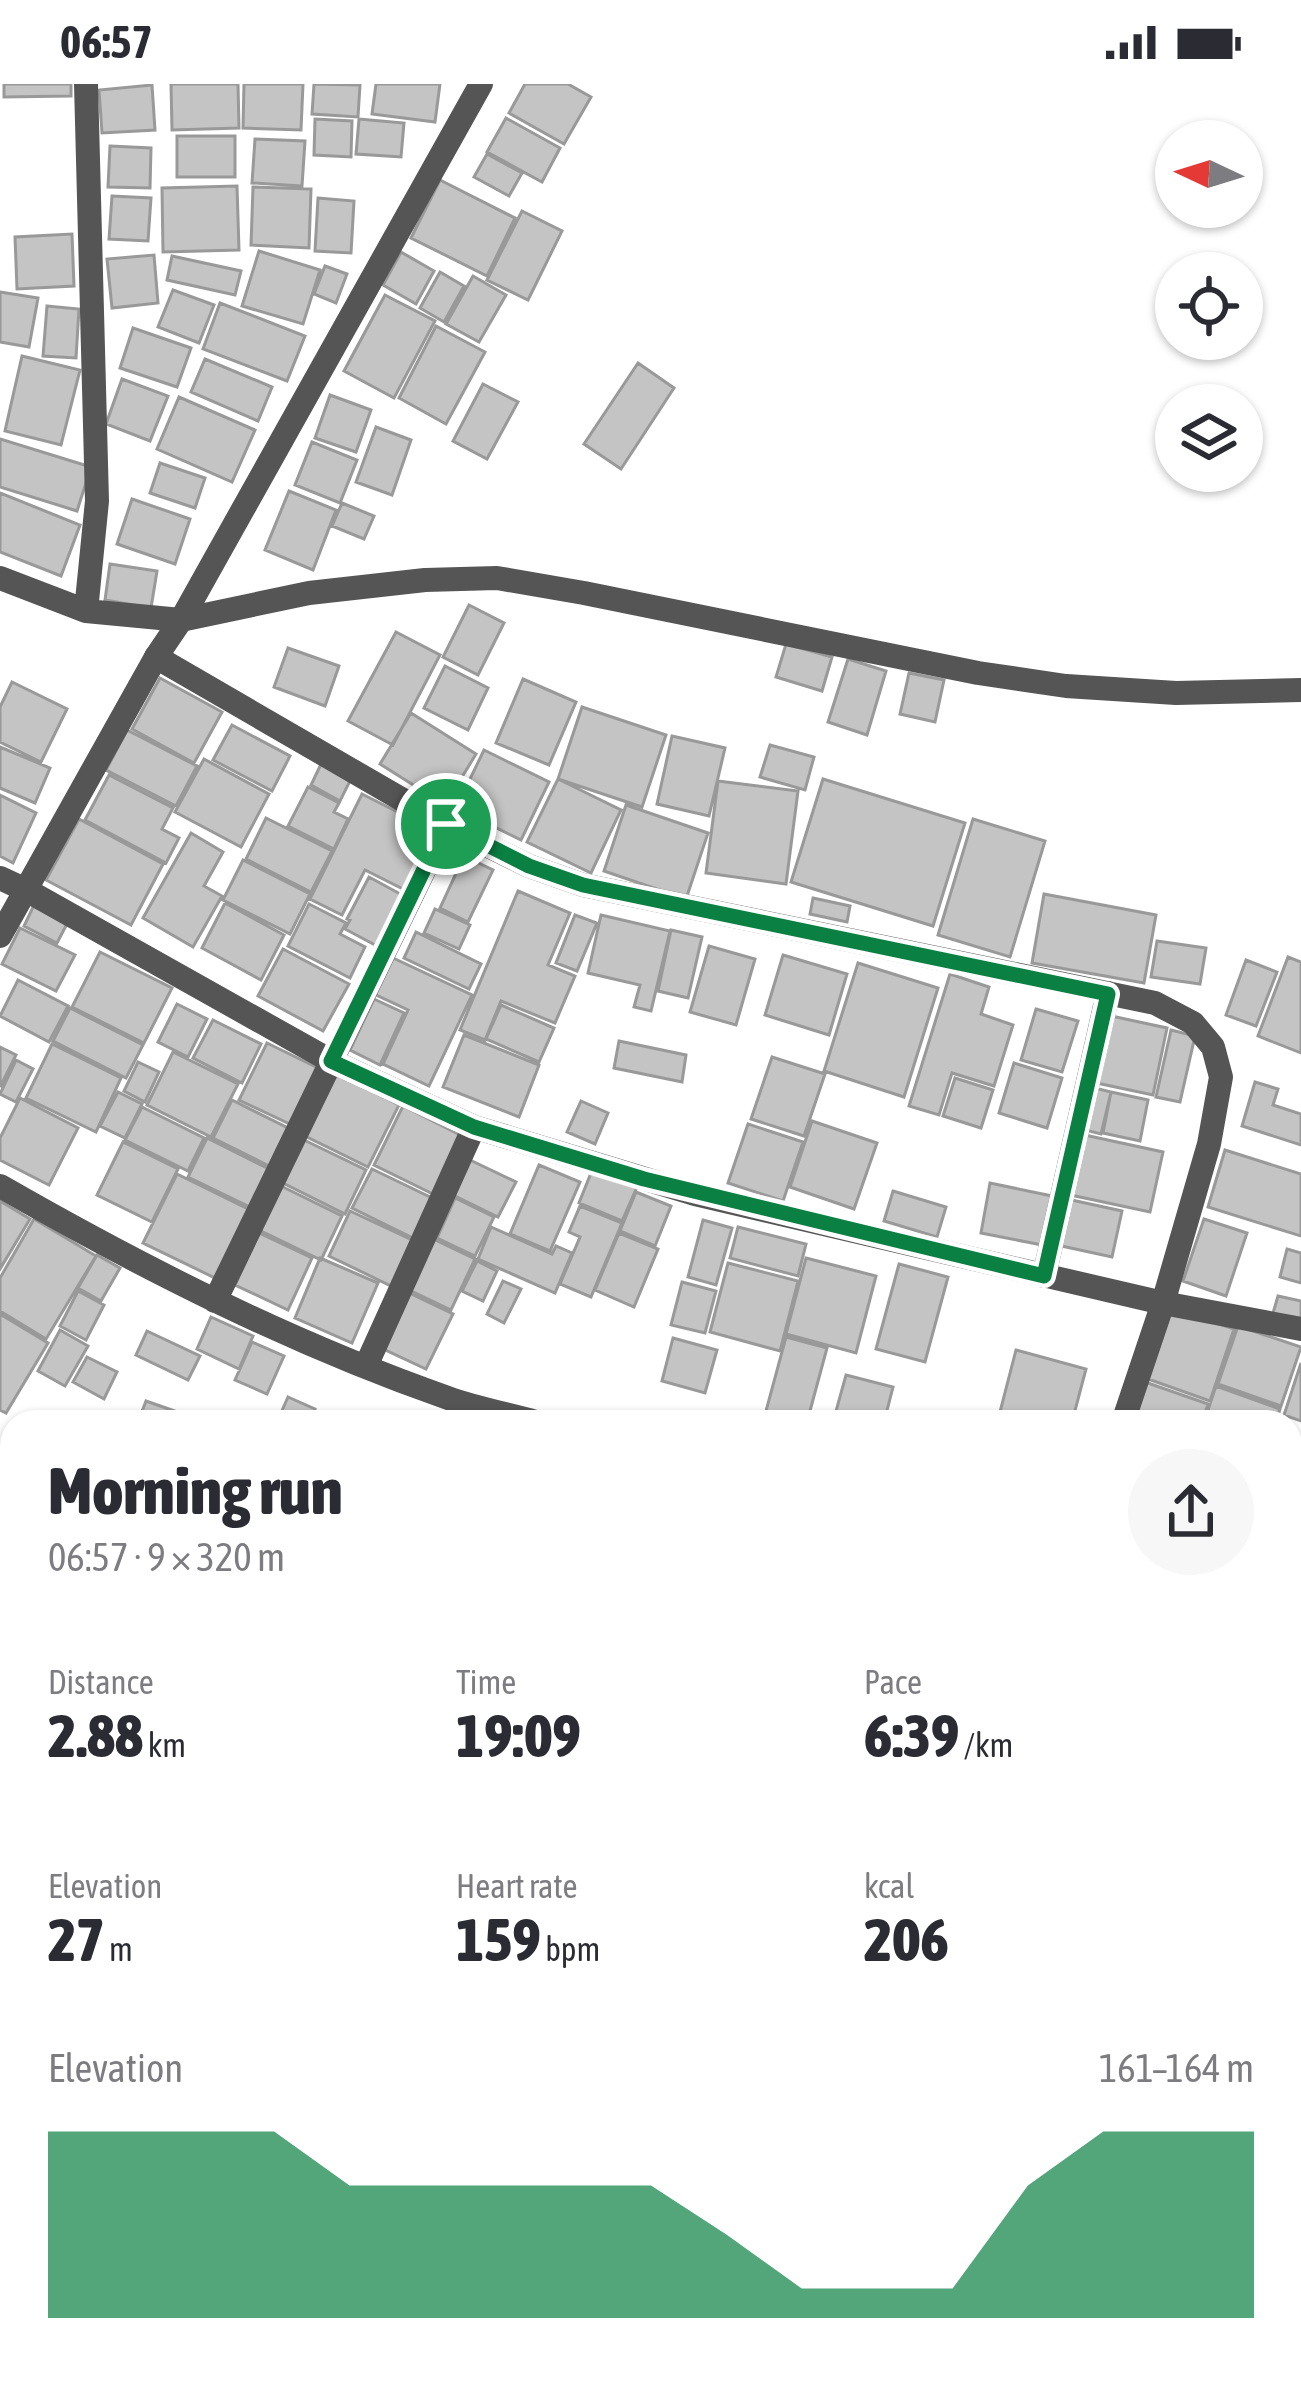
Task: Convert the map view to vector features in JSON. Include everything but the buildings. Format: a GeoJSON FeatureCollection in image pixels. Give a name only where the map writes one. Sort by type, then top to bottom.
{"type":"FeatureCollection","features":[{"type":"Feature","properties":{"kind":"street"},"geometry":{"type":"LineString","coordinates":[[86,84],[98,500],[86,611]]}},
{"type":"Feature","properties":{"kind":"street"},"geometry":{"type":"LineString","coordinates":[[0,936],[481,84]]}},
{"type":"Feature","properties":{"kind":"street"},"geometry":{"type":"LineString","coordinates":[[0,578],[86,611],[181,620],[309,593],[425,580],[497,578],[1022,680],[1175,692],[1301,690]]}},
{"type":"Feature","properties":{"kind":"street"},"geometry":{"type":"LineString","coordinates":[[156,657],[446,824],[529,866],[583,885],[1155,1003],[1193,1023],[1213,1047],[1221,1077],[1209,1144],[1127,1410]]}},
{"type":"Feature","properties":{"kind":"street"},"geometry":{"type":"LineString","coordinates":[[215,1300],[446,824]]}},
{"type":"Feature","properties":{"kind":"street"},"geometry":{"type":"LineString","coordinates":[[0,878],[331,1061],[474,1127],[695,1194],[1163,1303],[1301,1329]]}},
{"type":"Feature","properties":{"kind":"street"},"geometry":{"type":"LineString","coordinates":[[1044,1276],[1108,994]]}},
{"type":"Feature","properties":{"kind":"street"},"geometry":{"type":"LineString","coordinates":[[366,1366],[474,1127]]}},
{"type":"Feature","properties":{"kind":"street"},"geometry":{"type":"LineString","coordinates":[[0,1186],[301,1342],[492,1410]]}},
{"type":"Feature","properties":{"kind":"route"},"geometry":{"type":"LineString","coordinates":[[446,824],[529,866],[583,885],[1108,994],[1044,1276],[644,1179],[474,1127],[331,1061],[446,824]]}}]}
